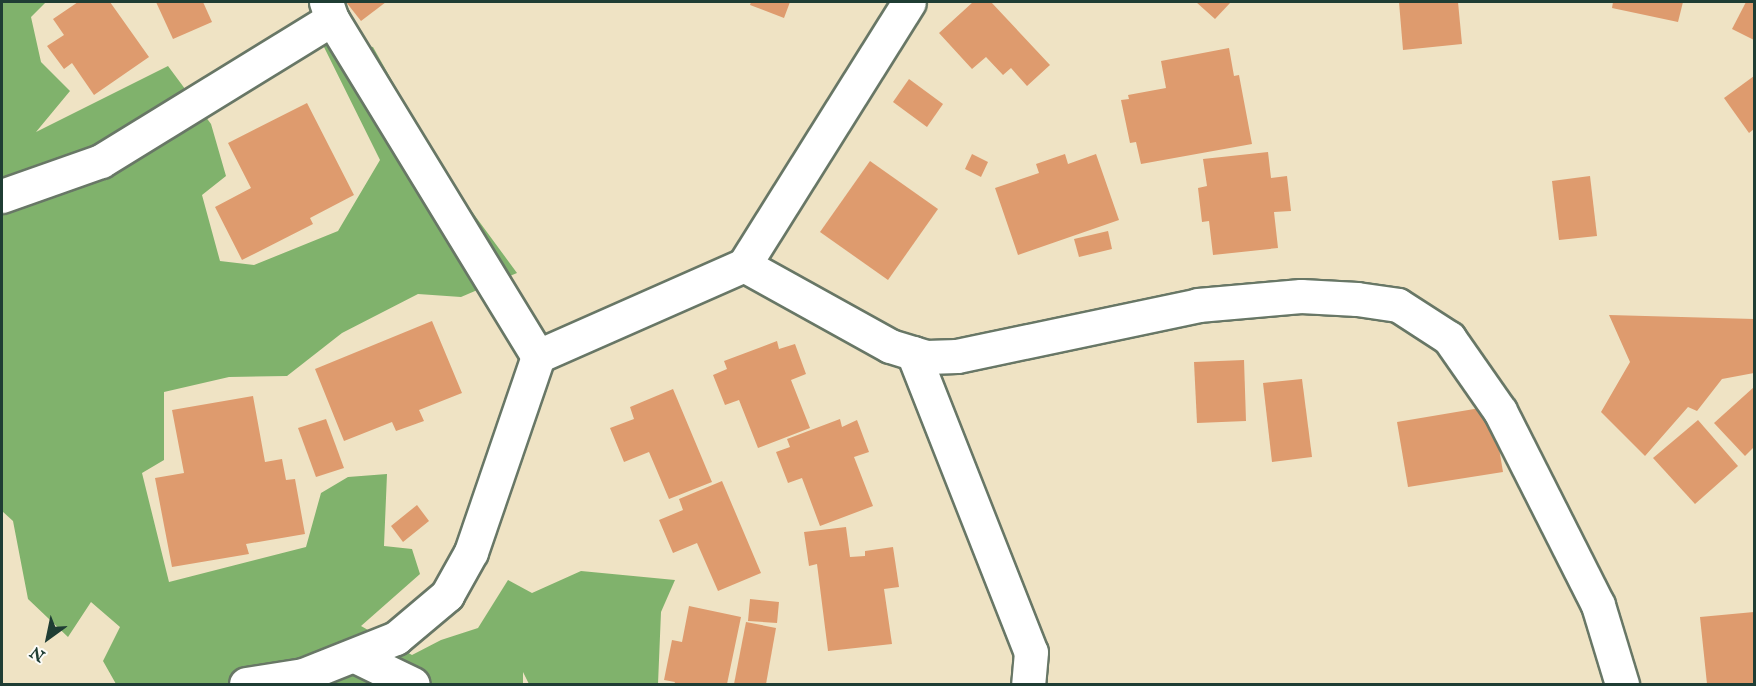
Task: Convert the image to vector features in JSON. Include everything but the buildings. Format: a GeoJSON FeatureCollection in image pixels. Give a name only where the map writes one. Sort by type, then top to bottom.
{"type":"FeatureCollection","features":[{"type":"Feature","properties":{"kind":"street"},"geometry":{"type":"LineString","coordinates":[[246,684],[303,675],[396,638],[447,595],[471,552],[538,356],[744,265],[909,2]]}},
{"type":"Feature","properties":{"kind":"street"},"geometry":{"type":"LineString","coordinates":[[2,196],[101,161],[329,10],[538,356]]}},
{"type":"Feature","properties":{"kind":"street"},"geometry":{"type":"LineString","coordinates":[[744,265],[890,346],[926,357],[957,356],[1198,305],[1301,296],[1357,298],[1398,305],[1449,338],[1500,411],[1598,605],[1622,684]]}},
{"type":"Feature","properties":{"kind":"street"},"geometry":{"type":"LineString","coordinates":[[913,353],[1031,652],[1028,684]]}},
{"type":"Feature","properties":{"kind":"street"},"geometry":{"type":"LineString","coordinates":[[355,656],[413,684]]}},
{"type":"Feature","properties":{"kind":"green space"},"geometry":{"type":"Polygon","coordinates":[[[2,2],[46,2],[31,17],[41,62],[70,91],[36,132],[168,66],[211,124],[226,176],[202,195],[220,261],[254,265],[338,231],[380,160],[320,39],[373,47],[445,175],[517,273],[461,297],[418,294],[342,333],[287,376],[229,377],[164,392],[164,460],[142,473],[169,582],[306,547],[321,493],[348,477],[387,474],[384,546],[412,549],[420,574],[361,626],[412,655],[441,640],[478,628],[508,580],[532,593],[581,571],[675,580],[661,612],[658,684],[529,684],[523,672],[523,684],[116,684],[103,661],[120,627],[91,602],[68,637],[28,599],[13,521],[2,511],[2,2]]]}}]}
